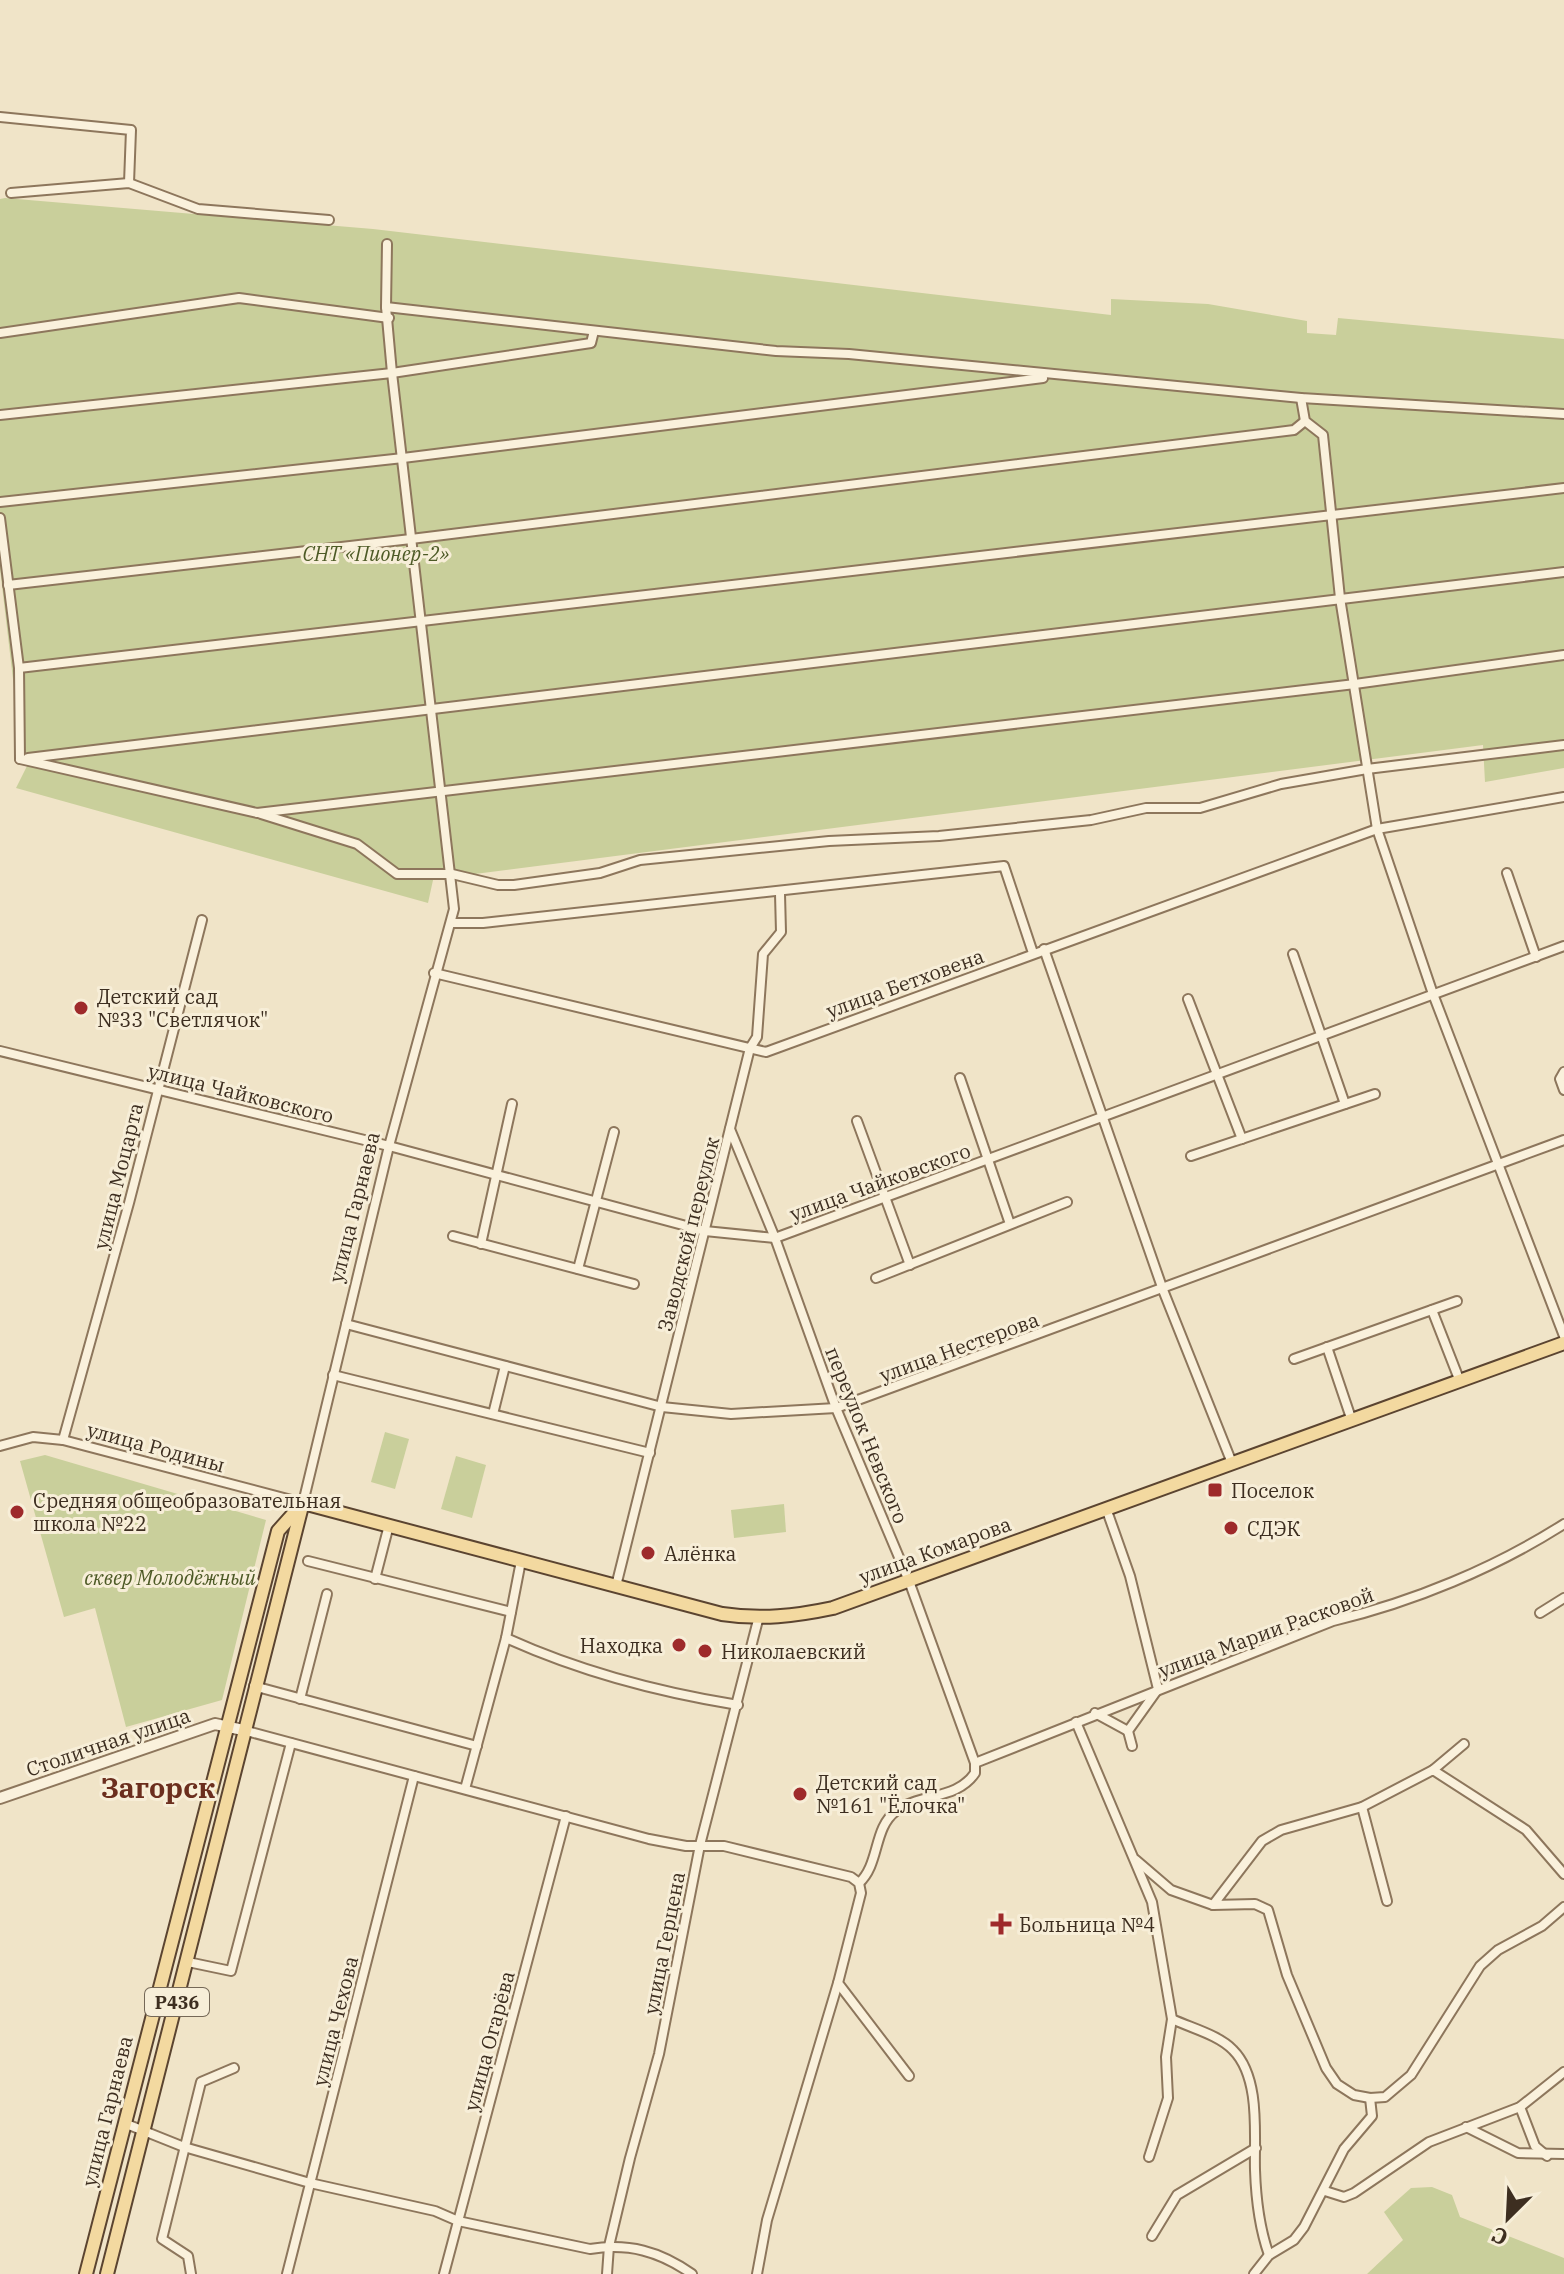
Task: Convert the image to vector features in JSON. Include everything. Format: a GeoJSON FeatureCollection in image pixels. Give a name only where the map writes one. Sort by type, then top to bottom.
{"type":"FeatureCollection","features":[{"type":"Feature","properties":{"kind":"main road","name":"улица Комарова"},"geometry":{"type":"LineString","coordinates":[[303,1503],[722,1614],[758,1620],[833,1608],[1564,1343]]}},
{"type":"Feature","properties":{"kind":"main road","name":"улица Гарнаева"},"geometry":{"type":"LineString","coordinates":[[107,2274],[188,1962],[254,1686],[303,1503]]}},
{"type":"Feature","properties":{"kind":"main road","name":"улица Гарнаева"},"geometry":{"type":"LineString","coordinates":[[86,2274],[278,1531],[303,1503]]}},
{"type":"Feature","properties":{"kind":"street"},"geometry":{"type":"LineString","coordinates":[[0,117],[131,130],[129,183]]}},
{"type":"Feature","properties":{"kind":"street"},"geometry":{"type":"LineString","coordinates":[[11,193],[129,183],[198,209],[329,220]]}},
{"type":"Feature","properties":{"kind":"street","name":"улица Гарнаева"},"geometry":{"type":"LineString","coordinates":[[303,1503],[389,1146],[454,909],[392,373],[386,307],[387,244]]}},
{"type":"Feature","properties":{"kind":"street"},"geometry":{"type":"LineString","coordinates":[[0,333],[239,298],[389,318]]}},
{"type":"Feature","properties":{"kind":"street"},"geometry":{"type":"LineString","coordinates":[[386,307],[594,331],[1056,376],[1301,398],[1564,414]]}},
{"type":"Feature","properties":{"kind":"street"},"geometry":{"type":"LineString","coordinates":[[0,415],[392,373],[591,343],[594,331]]}},
{"type":"Feature","properties":{"kind":"street"},"geometry":{"type":"LineString","coordinates":[[0,502],[403,458],[1056,376]]}},
{"type":"Feature","properties":{"kind":"street"},"geometry":{"type":"LineString","coordinates":[[1301,398],[1305,421],[1323,435],[1340,598],[1377,829],[1497,1168],[1564,1336]]}},
{"type":"Feature","properties":{"kind":"street"},"geometry":{"type":"LineString","coordinates":[[8,585],[411,539],[1294,430],[1305,421]]}},
{"type":"Feature","properties":{"kind":"street"},"geometry":{"type":"LineString","coordinates":[[19,668],[423,624],[1330,513],[1564,488]]}},
{"type":"Feature","properties":{"kind":"street"},"geometry":{"type":"LineString","coordinates":[[0,518],[19,668],[20,759]]}},
{"type":"Feature","properties":{"kind":"street"},"geometry":{"type":"LineString","coordinates":[[20,759],[1564,572]]}},
{"type":"Feature","properties":{"kind":"street"},"geometry":{"type":"LineString","coordinates":[[257,813],[1355,684],[1564,655]]}},
{"type":"Feature","properties":{"kind":"street"},"geometry":{"type":"LineString","coordinates":[[20,759],[257,813],[357,844],[397,874],[452,874],[498,885],[514,885],[600,873],[640,860],[829,841],[939,836],[1091,820],[1146,808],[1200,808],[1265,787],[1367,769],[1564,745]]}},
{"type":"Feature","properties":{"kind":"street","name":"улица Бетховена"},"geometry":{"type":"LineString","coordinates":[[434,973],[766,1052],[1377,829],[1564,797]]}},
{"type":"Feature","properties":{"kind":"street"},"geometry":{"type":"LineString","coordinates":[[451,923],[483,923],[780,894],[1004,866],[1033,953]]}},
{"type":"Feature","properties":{"kind":"street"},"geometry":{"type":"LineString","coordinates":[[1507,873],[1536,957]]}},
{"type":"Feature","properties":{"kind":"street","name":"Заводской переулок"},"geometry":{"type":"LineString","coordinates":[[616,1586],[750,1048],[757,1037],[763,954],[781,932],[780,894]]}},
{"type":"Feature","properties":{"kind":"street","name":"улица Моцарта"},"geometry":{"type":"LineString","coordinates":[[63,1440],[129,1203],[202,920]]}},
{"type":"Feature","properties":{"kind":"street","name":"улица Чайковского"},"geometry":{"type":"LineString","coordinates":[[0,1051],[389,1146],[705,1231],[775,1238],[1564,946]]}},
{"type":"Feature","properties":{"kind":"street"},"geometry":{"type":"LineString","coordinates":[[1044,949],[1163,1290],[1232,1463]]}},
{"type":"Feature","properties":{"kind":"street"},"geometry":{"type":"LineString","coordinates":[[1293,954],[1345,1104]]}},
{"type":"Feature","properties":{"kind":"street"},"geometry":{"type":"LineString","coordinates":[[1188,999],[1242,1139]]}},
{"type":"Feature","properties":{"kind":"street"},"geometry":{"type":"LineString","coordinates":[[1564,1072],[1560,1079],[1564,1090]]}},
{"type":"Feature","properties":{"kind":"street"},"geometry":{"type":"LineString","coordinates":[[960,1078],[1010,1224]]}},
{"type":"Feature","properties":{"kind":"street"},"geometry":{"type":"LineString","coordinates":[[1191,1156],[1375,1094]]}},
{"type":"Feature","properties":{"kind":"street"},"geometry":{"type":"LineString","coordinates":[[481,1244],[494,1174],[512,1104]]}},
{"type":"Feature","properties":{"kind":"street"},"geometry":{"type":"LineString","coordinates":[[857,1121],[910,1265]]}},
{"type":"Feature","properties":{"kind":"street","name":"переулок Невского"},"geometry":{"type":"LineString","coordinates":[[730,1129],[775,1238],[836,1408],[909,1581],[975,1763]]}},
{"type":"Feature","properties":{"kind":"street"},"geometry":{"type":"LineString","coordinates":[[578,1269],[614,1132]]}},
{"type":"Feature","properties":{"kind":"street","name":"улица Нестерова"},"geometry":{"type":"LineString","coordinates":[[346,1324],[662,1407],[731,1414],[836,1408],[1497,1168],[1564,1140]]}},
{"type":"Feature","properties":{"kind":"street"},"geometry":{"type":"LineString","coordinates":[[876,1278],[1067,1202]]}},
{"type":"Feature","properties":{"kind":"street"},"geometry":{"type":"LineString","coordinates":[[453,1236],[634,1284]]}},
{"type":"Feature","properties":{"kind":"street"},"geometry":{"type":"LineString","coordinates":[[1294,1359],[1457,1301]]}},
{"type":"Feature","properties":{"kind":"street"},"geometry":{"type":"LineString","coordinates":[[1432,1310],[1459,1379]]}},
{"type":"Feature","properties":{"kind":"street"},"geometry":{"type":"LineString","coordinates":[[1327,1347],[1351,1418]]}},
{"type":"Feature","properties":{"kind":"street"},"geometry":{"type":"LineString","coordinates":[[493,1414],[505,1366]]}},
{"type":"Feature","properties":{"kind":"street"},"geometry":{"type":"LineString","coordinates":[[333,1375],[650,1453]]}},
{"type":"Feature","properties":{"kind":"street","name":"улица Родины"},"geometry":{"type":"LineString","coordinates":[[0,1446],[33,1437],[63,1440],[303,1503]]}},
{"type":"Feature","properties":{"kind":"street"},"geometry":{"type":"LineString","coordinates":[[1106,1508],[1130,1576],[1158,1689],[1128,1731]]}},
{"type":"Feature","properties":{"kind":"street","name":"улица Марии Расковой"},"geometry":{"type":"LineString","coordinates":[[975,1763],[1095,1713],[1479,1569],[1528,1547],[1564,1524]]}},
{"type":"Feature","properties":{"kind":"street"},"geometry":{"type":"LineString","coordinates":[[375,1579],[389,1525]]}},
{"type":"Feature","properties":{"kind":"street"},"geometry":{"type":"LineString","coordinates":[[308,1561],[511,1612]]}},
{"type":"Feature","properties":{"kind":"street"},"geometry":{"type":"LineString","coordinates":[[465,1789],[506,1638],[521,1561]]}},
{"type":"Feature","properties":{"kind":"street"},"geometry":{"type":"LineString","coordinates":[[300,1699],[327,1594]]}},
{"type":"Feature","properties":{"kind":"street"},"geometry":{"type":"LineString","coordinates":[[1540,1613],[1564,1598]]}},
{"type":"Feature","properties":{"kind":"street","name":"улица Герцена"},"geometry":{"type":"LineString","coordinates":[[607,2274],[609,2246],[659,2054],[700,1845],[758,1620]]}},
{"type":"Feature","properties":{"kind":"street"},"geometry":{"type":"LineString","coordinates":[[506,1638],[566,1665],[689,1697],[738,1705]]}},
{"type":"Feature","properties":{"kind":"street"},"geometry":{"type":"LineString","coordinates":[[254,1686],[477,1746]]}},
{"type":"Feature","properties":{"kind":"street"},"geometry":{"type":"LineString","coordinates":[[1095,1713],[1128,1731],[1132,1746]]}},
{"type":"Feature","properties":{"kind":"street"},"geometry":{"type":"LineString","coordinates":[[1076,1722],[1158,1925],[1172,2019],[1166,2057],[1168,2098],[1149,2157]]}},
{"type":"Feature","properties":{"kind":"street","name":"Столичная улица"},"geometry":{"type":"LineString","coordinates":[[0,1798],[215,1724],[229,1726]]}},
{"type":"Feature","properties":{"kind":"street"},"geometry":{"type":"LineString","coordinates":[[229,1726],[673,1844],[724,1846],[841,1873],[859,1883],[861,1893],[838,1983],[767,2220],[757,2274]]}},
{"type":"Feature","properties":{"kind":"street"},"geometry":{"type":"LineString","coordinates":[[188,1962],[231,1971],[291,1743]]}},
{"type":"Feature","properties":{"kind":"street"},"geometry":{"type":"LineString","coordinates":[[1213,1905],[1262,1841],[1281,1830],[1362,1807],[1433,1770],[1464,1744]]}},
{"type":"Feature","properties":{"kind":"street"},"geometry":{"type":"LineString","coordinates":[[859,1883],[868,1875],[882,1833],[893,1813],[959,1789],[975,1773],[975,1763]]}},
{"type":"Feature","properties":{"kind":"street"},"geometry":{"type":"LineString","coordinates":[[1433,1770],[1526,1830],[1564,1874]]}},
{"type":"Feature","properties":{"kind":"street","name":"улица Чехова"},"geometry":{"type":"LineString","coordinates":[[287,2274],[414,1776]]}},
{"type":"Feature","properties":{"kind":"street"},"geometry":{"type":"LineString","coordinates":[[1362,1807],[1387,1901]]}},
{"type":"Feature","properties":{"kind":"street","name":"улица Огарёва"},"geometry":{"type":"LineString","coordinates":[[444,2274],[566,1816]]}},
{"type":"Feature","properties":{"kind":"street"},"geometry":{"type":"LineString","coordinates":[[1133,1857],[1171,1890],[1213,1905],[1255,1904],[1268,1910],[1287,1975],[1326,2068],[1337,2084],[1354,2095],[1370,2098],[1385,2097],[1411,2075],[1480,1966],[1498,1950],[1542,1926],[1564,1907]]}},
{"type":"Feature","properties":{"kind":"street"},"geometry":{"type":"LineString","coordinates":[[838,1983],[909,2076]]}},
{"type":"Feature","properties":{"kind":"street"},"geometry":{"type":"LineString","coordinates":[[1172,2019],[1234,2051],[1256,2111],[1258,2215],[1269,2255]]}},
{"type":"Feature","properties":{"kind":"street"},"geometry":{"type":"LineString","coordinates":[[191,2274],[188,2256],[162,2239],[201,2082],[234,2068]]}},
{"type":"Feature","properties":{"kind":"street"},"geometry":{"type":"LineString","coordinates":[[1325,2191],[1344,2197],[1354,2193],[1400,2158],[1466,2127],[1520,2107],[1564,2072]]}},
{"type":"Feature","properties":{"kind":"street"},"geometry":{"type":"LineString","coordinates":[[1254,2274],[1269,2255],[1294,2240],[1325,2191],[1344,2149],[1372,2116],[1370,2098]]}},
{"type":"Feature","properties":{"kind":"street"},"geometry":{"type":"LineString","coordinates":[[1520,2107],[1535,2146],[1548,2156]]}},
{"type":"Feature","properties":{"kind":"street"},"geometry":{"type":"LineString","coordinates":[[124,2123],[184,2147],[310,2183],[435,2211],[458,2221],[590,2249],[609,2246],[651,2251],[692,2274]]}},
{"type":"Feature","properties":{"kind":"street"},"geometry":{"type":"LineString","coordinates":[[1466,2127],[1518,2153],[1564,2154]]}},
{"type":"Feature","properties":{"kind":"street"},"geometry":{"type":"LineString","coordinates":[[1152,2236],[1177,2195],[1256,2148]]}},
{"type":"Feature","properties":{"kind":"green space","name":"СНТ «Пионер-2»"},"geometry":{"type":"Polygon","coordinates":[[[0,199],[373,229],[1111,315],[1111,299],[1208,304],[1307,321],[1307,333],[1336,335],[1338,318],[1564,339],[1564,768],[1485,782],[1483,745],[467,875],[435,871],[428,903],[16,788],[28,764],[21,747],[0,569],[0,199]]]}},
{"type":"Feature","properties":{"kind":"green space"},"geometry":{"type":"Polygon","coordinates":[[[385,1432],[409,1439],[395,1489],[371,1482],[385,1432]]]}},
{"type":"Feature","properties":{"kind":"green space","name":"сквер Молодёжный"},"geometry":{"type":"Polygon","coordinates":[[[45,1455],[266,1520],[222,1700],[126,1727],[95,1608],[64,1617],[20,1461],[45,1455]]]}},
{"type":"Feature","properties":{"kind":"green space"},"geometry":{"type":"Polygon","coordinates":[[[456,1456],[486,1465],[472,1518],[441,1509],[456,1456]]]}},
{"type":"Feature","properties":{"kind":"green space"},"geometry":{"type":"Polygon","coordinates":[[[784,1504],[786,1532],[734,1538],[731,1510],[784,1504]]]}},
{"type":"Feature","properties":{"kind":"green space"},"geometry":{"type":"Polygon","coordinates":[[[1432,2187],[1452,2195],[1460,2217],[1564,2258],[1564,2274],[1367,2274],[1403,2240],[1384,2212],[1411,2188],[1432,2187]]]}},
{"type":"Feature","properties":{"kind":"place","name":"Детский сад №33 \"Светлячок\""},"geometry":{"type":"Point","coordinates":[81,1008]}},
{"type":"Feature","properties":{"kind":"place","name":"Поселок"},"geometry":{"type":"Point","coordinates":[1215,1490]}},
{"type":"Feature","properties":{"kind":"place","name":"Средняя общеобразовательная школа №22"},"geometry":{"type":"Point","coordinates":[17,1512]}},
{"type":"Feature","properties":{"kind":"place","name":"СДЭК"},"geometry":{"type":"Point","coordinates":[1231,1528]}},
{"type":"Feature","properties":{"kind":"place","name":"Алёнка"},"geometry":{"type":"Point","coordinates":[648,1553]}},
{"type":"Feature","properties":{"kind":"place","name":"Находка"},"geometry":{"type":"Point","coordinates":[679,1645]}},
{"type":"Feature","properties":{"kind":"place","name":"Николаевский"},"geometry":{"type":"Point","coordinates":[705,1651]}},
{"type":"Feature","properties":{"kind":"place","name":"Детский сад №161 \"Ёлочка\""},"geometry":{"type":"Point","coordinates":[800,1794]}},
{"type":"Feature","properties":{"kind":"place","name":"Больница №4"},"geometry":{"type":"Point","coordinates":[1001,1924]}},
{"type":"Feature","properties":{"kind":"district","name":"Загорск"},"geometry":{"type":"Point","coordinates":[158,1787]}}]}
